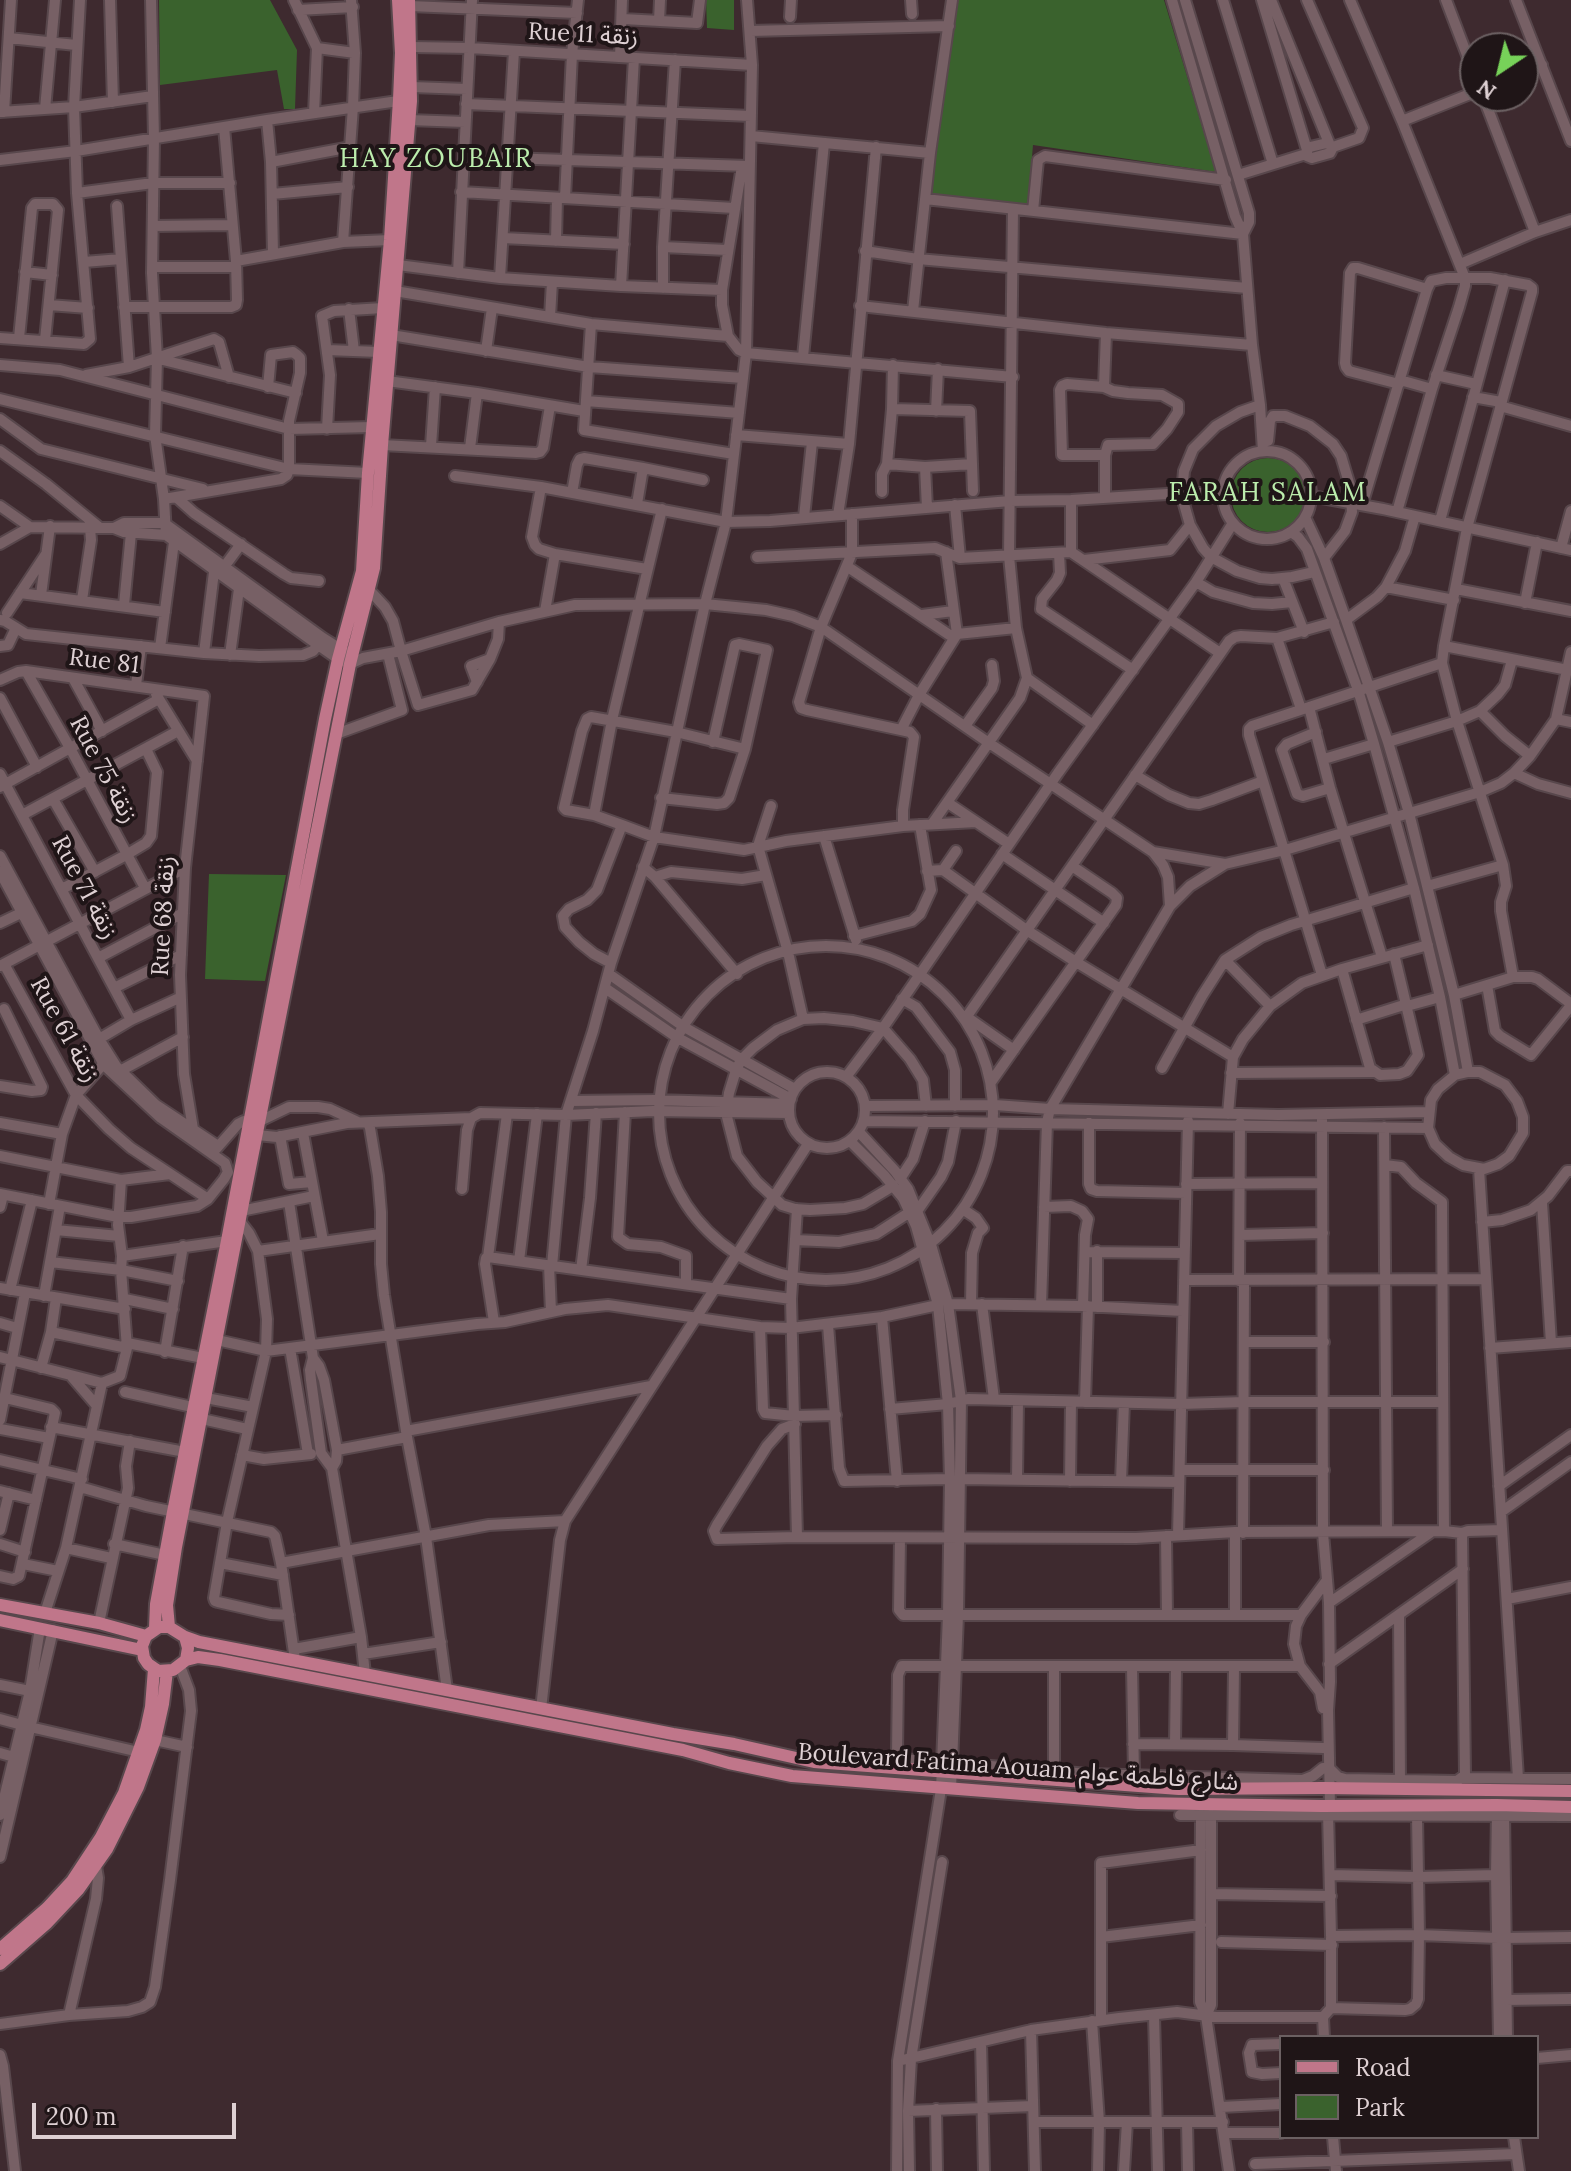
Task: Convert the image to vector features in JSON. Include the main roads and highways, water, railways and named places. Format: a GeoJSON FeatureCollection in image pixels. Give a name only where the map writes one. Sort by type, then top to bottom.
{"type":"FeatureCollection","features":[{"type":"Feature","properties":{"kind":"main road"},"geometry":{"type":"LineString","coordinates":[[169,1627],[167,1605],[185,1452],[201,1408],[203,1358],[336,734],[349,657],[364,589],[374,568],[395,291],[390,240],[412,47],[406,2]]}},
{"type":"Feature","properties":{"kind":"main road"},"geometry":{"type":"LineString","coordinates":[[364,589],[362,571],[368,473],[383,308],[392,264],[409,120],[401,53],[406,2]]}},
{"type":"Feature","properties":{"kind":"main road"},"geometry":{"type":"LineString","coordinates":[[0,1964],[47,1923],[96,1866],[138,1787],[155,1740],[163,1704],[160,1670],[144,1658],[142,1650],[150,1632],[165,1555],[178,1513],[217,1340],[257,1135],[255,1120],[325,719],[349,657]]}},
{"type":"Feature","properties":{"kind":"main road"},"geometry":{"type":"LineString","coordinates":[[0,1605],[150,1632],[169,1627],[185,1637],[188,1648],[183,1663],[160,1670]]}},
{"type":"Feature","properties":{"kind":"main road"},"geometry":{"type":"LineString","coordinates":[[0,1620],[142,1650]]}},
{"type":"Feature","properties":{"kind":"main road","name":"Boulevard Fatima Aouam شارع فاطمة عوام"},"geometry":{"type":"LineString","coordinates":[[185,1637],[199,1642],[295,1655],[365,1674],[734,1744],[804,1761],[987,1770],[1142,1787],[1326,1788],[1400,1784],[1569,1787]]}},
{"type":"Feature","properties":{"kind":"main road","name":"Boulevard Fatima Aouam شارع فاطمة عوام"},"geometry":{"type":"LineString","coordinates":[[183,1663],[198,1657],[220,1660],[683,1750],[781,1774],[1204,1811],[1571,1807]]}},
{"type":"Feature","properties":{"kind":"main road"},"geometry":{"type":"LineString","coordinates":[[0,1949],[47,1908],[72,1881],[101,1837],[124,1793],[139,1752],[160,1670]]}},
{"type":"Feature","properties":{"kind":"main road"},"geometry":{"type":"LineString","coordinates":[[1134,1775],[1142,1787]]}},
{"type":"Feature","properties":{"kind":"main road"},"geometry":{"type":"LineString","coordinates":[[1556,1779],[1569,1787]]}},
{"type":"Feature","properties":{"kind":"district","name":"HAY ZOUBAIR"},"geometry":{"type":"Point","coordinates":[436,160]}},
{"type":"Feature","properties":{"kind":"district","name":"FARAH SALAM"},"geometry":{"type":"Point","coordinates":[1268,494]}}]}
